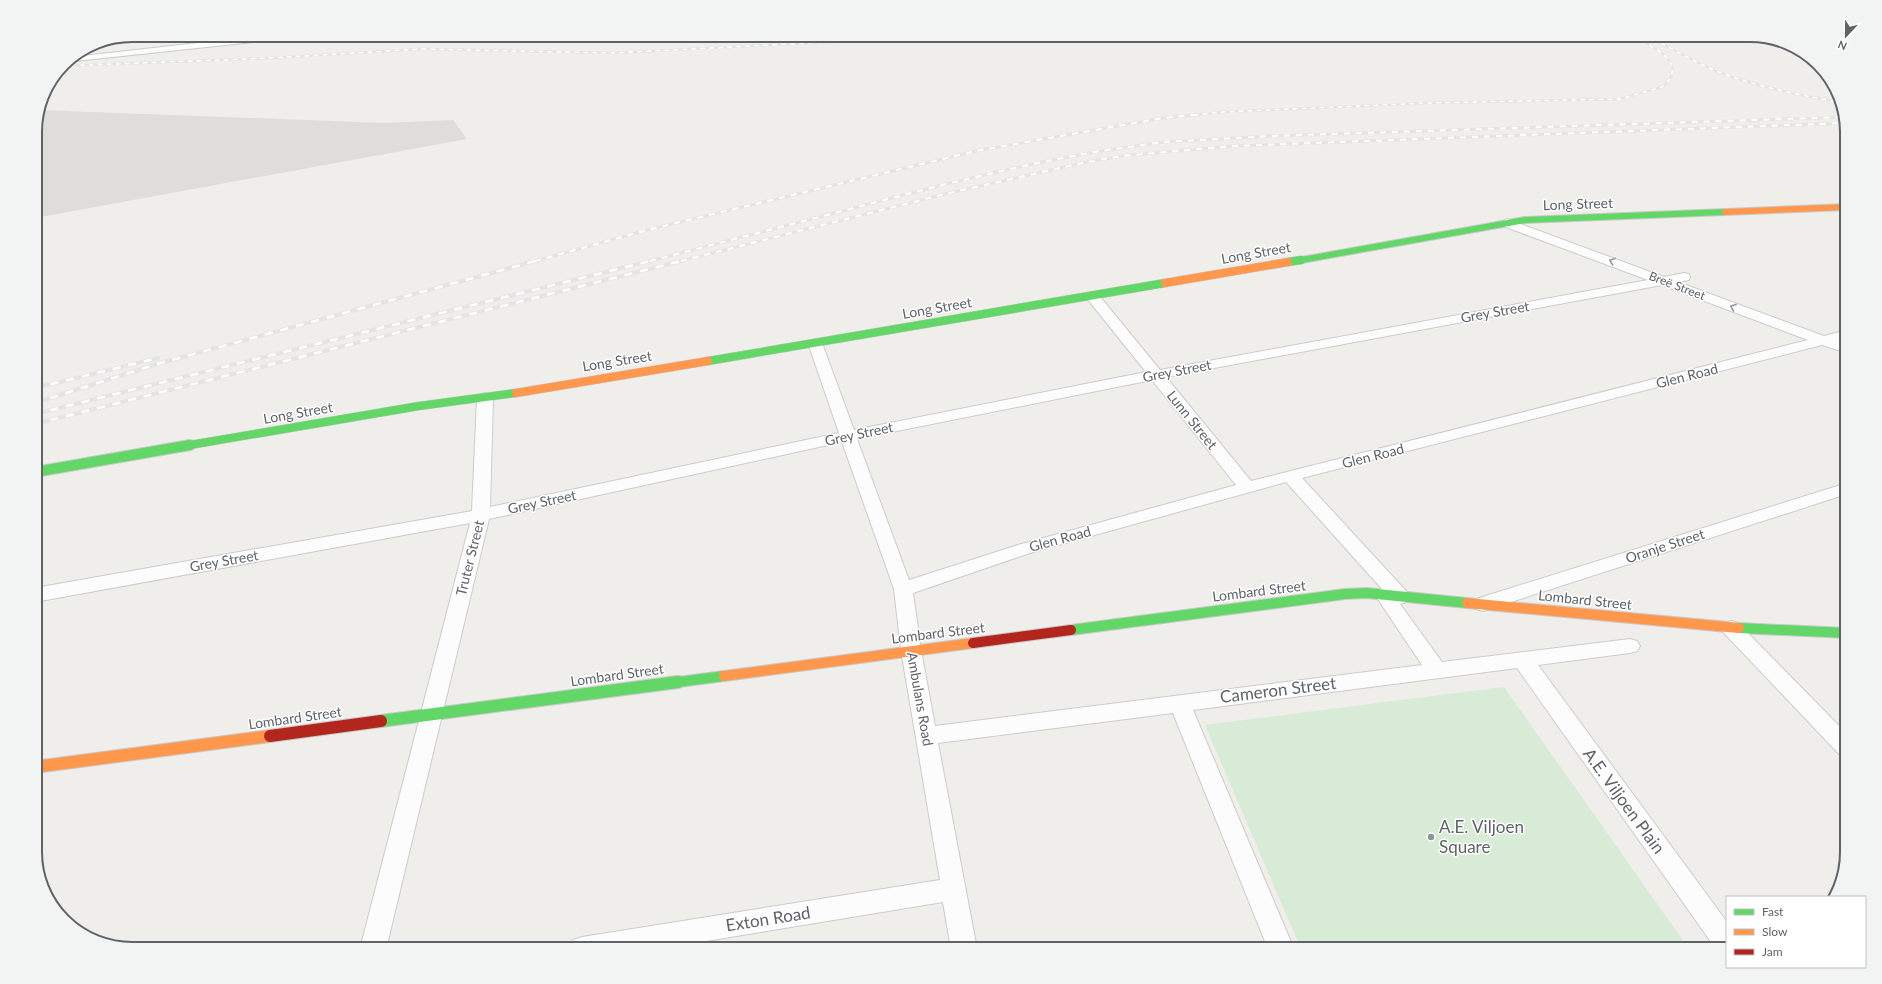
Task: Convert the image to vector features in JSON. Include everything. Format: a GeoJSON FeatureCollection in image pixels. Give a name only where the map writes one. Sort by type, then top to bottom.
{"type":"FeatureCollection","features":[{"type":"Feature","properties":{"kind":"street"},"geometry":{"type":"LineString","coordinates":[[80,59],[230,42]]}},
{"type":"Feature","properties":{"kind":"street","name":"Long Street"},"geometry":{"type":"LineString","coordinates":[[42,471],[419,406],[485,398],[815,343],[1525,220],[1840,207]]}},
{"type":"Feature","properties":{"kind":"street","name":"Breë Street"},"geometry":{"type":"LineString","coordinates":[[1525,220],[1684,278],[1840,341]]}},
{"type":"Feature","properties":{"kind":"street","name":"Breë Street"},"geometry":{"type":"LineString","coordinates":[[1507,223],[1665,281],[1840,341]]}},
{"type":"Feature","properties":{"kind":"street","name":"Grey Street"},"geometry":{"type":"LineString","coordinates":[[42,594],[481,515],[849,436],[1155,375],[1684,278]]}},
{"type":"Feature","properties":{"kind":"street","name":"Lunn Street"},"geometry":{"type":"LineString","coordinates":[[1092,296],[1247,487]]}},
{"type":"Feature","properties":{"kind":"street","name":"Glen Road"},"geometry":{"type":"LineString","coordinates":[[904,589],[1024,549],[1247,487],[1840,341]]}},
{"type":"Feature","properties":{"kind":"street","name":"Ambulans Road"},"geometry":{"type":"LineString","coordinates":[[815,343],[904,589],[911,650],[963,942]]}},
{"type":"Feature","properties":{"kind":"street","name":"Truter Street"},"geometry":{"type":"LineString","coordinates":[[375,942],[481,515],[485,398]]}},
{"type":"Feature","properties":{"kind":"street"},"geometry":{"type":"LineString","coordinates":[[1291,477],[1392,596],[1437,671]]}},
{"type":"Feature","properties":{"kind":"street","name":"Oranje Street"},"geometry":{"type":"LineString","coordinates":[[1483,604],[1840,490]]}},
{"type":"Feature","properties":{"kind":"street","name":"Lombard Street"},"geometry":{"type":"LineString","coordinates":[[42,767],[911,650],[1345,594],[1392,596],[1483,604],[1731,628],[1840,633]]}},
{"type":"Feature","properties":{"kind":"street"},"geometry":{"type":"LineString","coordinates":[[1731,628],[1840,741]]}},
{"type":"Feature","properties":{"kind":"street","name":"Cameron Street"},"geometry":{"type":"LineString","coordinates":[[926,736],[1630,646]]}},
{"type":"Feature","properties":{"kind":"street","name":"A.E. Viljoen Plain"},"geometry":{"type":"LineString","coordinates":[[1522,659],[1726,942]]}},
{"type":"Feature","properties":{"kind":"street"},"geometry":{"type":"LineString","coordinates":[[1180,703],[1278,942]]}},
{"type":"Feature","properties":{"kind":"street","name":"Exton Road"},"geometry":{"type":"LineString","coordinates":[[625,942],[953,889]]}},
{"type":"Feature","properties":{"kind":"shaded area"},"geometry":{"type":"Polygon","coordinates":[[[45,110],[385,123],[453,120],[467,139],[42,217],[42,126],[45,110]]]}},
{"type":"Feature","properties":{"kind":"green space","name":"A.E. Viljoen Square"},"geometry":{"type":"Polygon","coordinates":[[[1504,687],[1684,942],[1298,942],[1205,725],[1504,687]]]}},
{"type":"Feature","properties":{"kind":"railway"},"geometry":{"type":"LineString","coordinates":[[71,66],[271,58],[421,49],[613,53],[829,42]]}},
{"type":"Feature","properties":{"kind":"railway"},"geometry":{"type":"LineString","coordinates":[[1194,115],[1222,112],[1429,103],[1620,99],[1662,87],[1670,79],[1673,70],[1671,63],[1662,53],[1644,42]]}},
{"type":"Feature","properties":{"kind":"railway"},"geometry":{"type":"LineString","coordinates":[[1658,42],[1700,64],[1719,72],[1779,90],[1834,101]]}},
{"type":"Feature","properties":{"kind":"railway"},"geometry":{"type":"LineString","coordinates":[[535,261],[651,229],[976,151],[1163,118],[1203,114]]}},
{"type":"Feature","properties":{"kind":"railway"},"geometry":{"type":"LineString","coordinates":[[650,261],[946,184],[1032,164],[1094,152],[1163,142],[1272,136],[1839,117]]}},
{"type":"Feature","properties":{"kind":"railway"},"geometry":{"type":"LineString","coordinates":[[681,261],[945,194],[1082,163],[1121,156],[1234,146],[1840,123]]}},
{"type":"Feature","properties":{"kind":"railway"},"geometry":{"type":"LineString","coordinates":[[42,401],[157,364],[539,260]]}},
{"type":"Feature","properties":{"kind":"railway"},"geometry":{"type":"LineString","coordinates":[[42,422],[685,260]]}},
{"type":"Feature","properties":{"kind":"railway"},"geometry":{"type":"LineString","coordinates":[[42,412],[650,261]]}},
{"type":"Feature","properties":{"kind":"railway"},"geometry":{"type":"LineString","coordinates":[[42,386],[158,358]]}},
{"type":"Feature","properties":{"kind":"traffic: fast"},"geometry":{"type":"LineString","coordinates":[[1288,262],[1525,220],[1725,212]]}},
{"type":"Feature","properties":{"kind":"traffic: fast"},"geometry":{"type":"LineString","coordinates":[[708,361],[1165,283]]}},
{"type":"Feature","properties":{"kind":"traffic: fast"},"geometry":{"type":"LineString","coordinates":[[42,471],[419,406],[516,393]]}},
{"type":"Feature","properties":{"kind":"traffic: fast"},"geometry":{"type":"LineString","coordinates":[[1071,630],[1345,594],[1367,593],[1467,603]]}},
{"type":"Feature","properties":{"kind":"traffic: fast"},"geometry":{"type":"LineString","coordinates":[[1739,628],[1840,633]]}},
{"type":"Feature","properties":{"kind":"traffic: fast"},"geometry":{"type":"LineString","coordinates":[[381,721],[724,676]]}},
{"type":"Feature","properties":{"kind":"traffic: slow"},"geometry":{"type":"LineString","coordinates":[[1725,212],[1840,207]]}},
{"type":"Feature","properties":{"kind":"traffic: slow"},"geometry":{"type":"LineString","coordinates":[[1165,283],[1288,262]]}},
{"type":"Feature","properties":{"kind":"traffic: slow"},"geometry":{"type":"LineString","coordinates":[[516,393],[708,361]]}},
{"type":"Feature","properties":{"kind":"traffic: slow"},"geometry":{"type":"LineString","coordinates":[[1467,603],[1739,628]]}},
{"type":"Feature","properties":{"kind":"traffic: slow"},"geometry":{"type":"LineString","coordinates":[[724,676],[973,643]]}},
{"type":"Feature","properties":{"kind":"traffic: slow"},"geometry":{"type":"LineString","coordinates":[[42,766],[270,736]]}},
{"type":"Feature","properties":{"kind":"traffic: jam"},"geometry":{"type":"LineString","coordinates":[[973,643],[1071,630]]}},
{"type":"Feature","properties":{"kind":"traffic: jam"},"geometry":{"type":"LineString","coordinates":[[270,736],[381,721]]}},
{"type":"Feature","properties":{"kind":"place","name":"A.E. Viljoen Square"},"geometry":{"type":"Point","coordinates":[1431,837]}}]}
